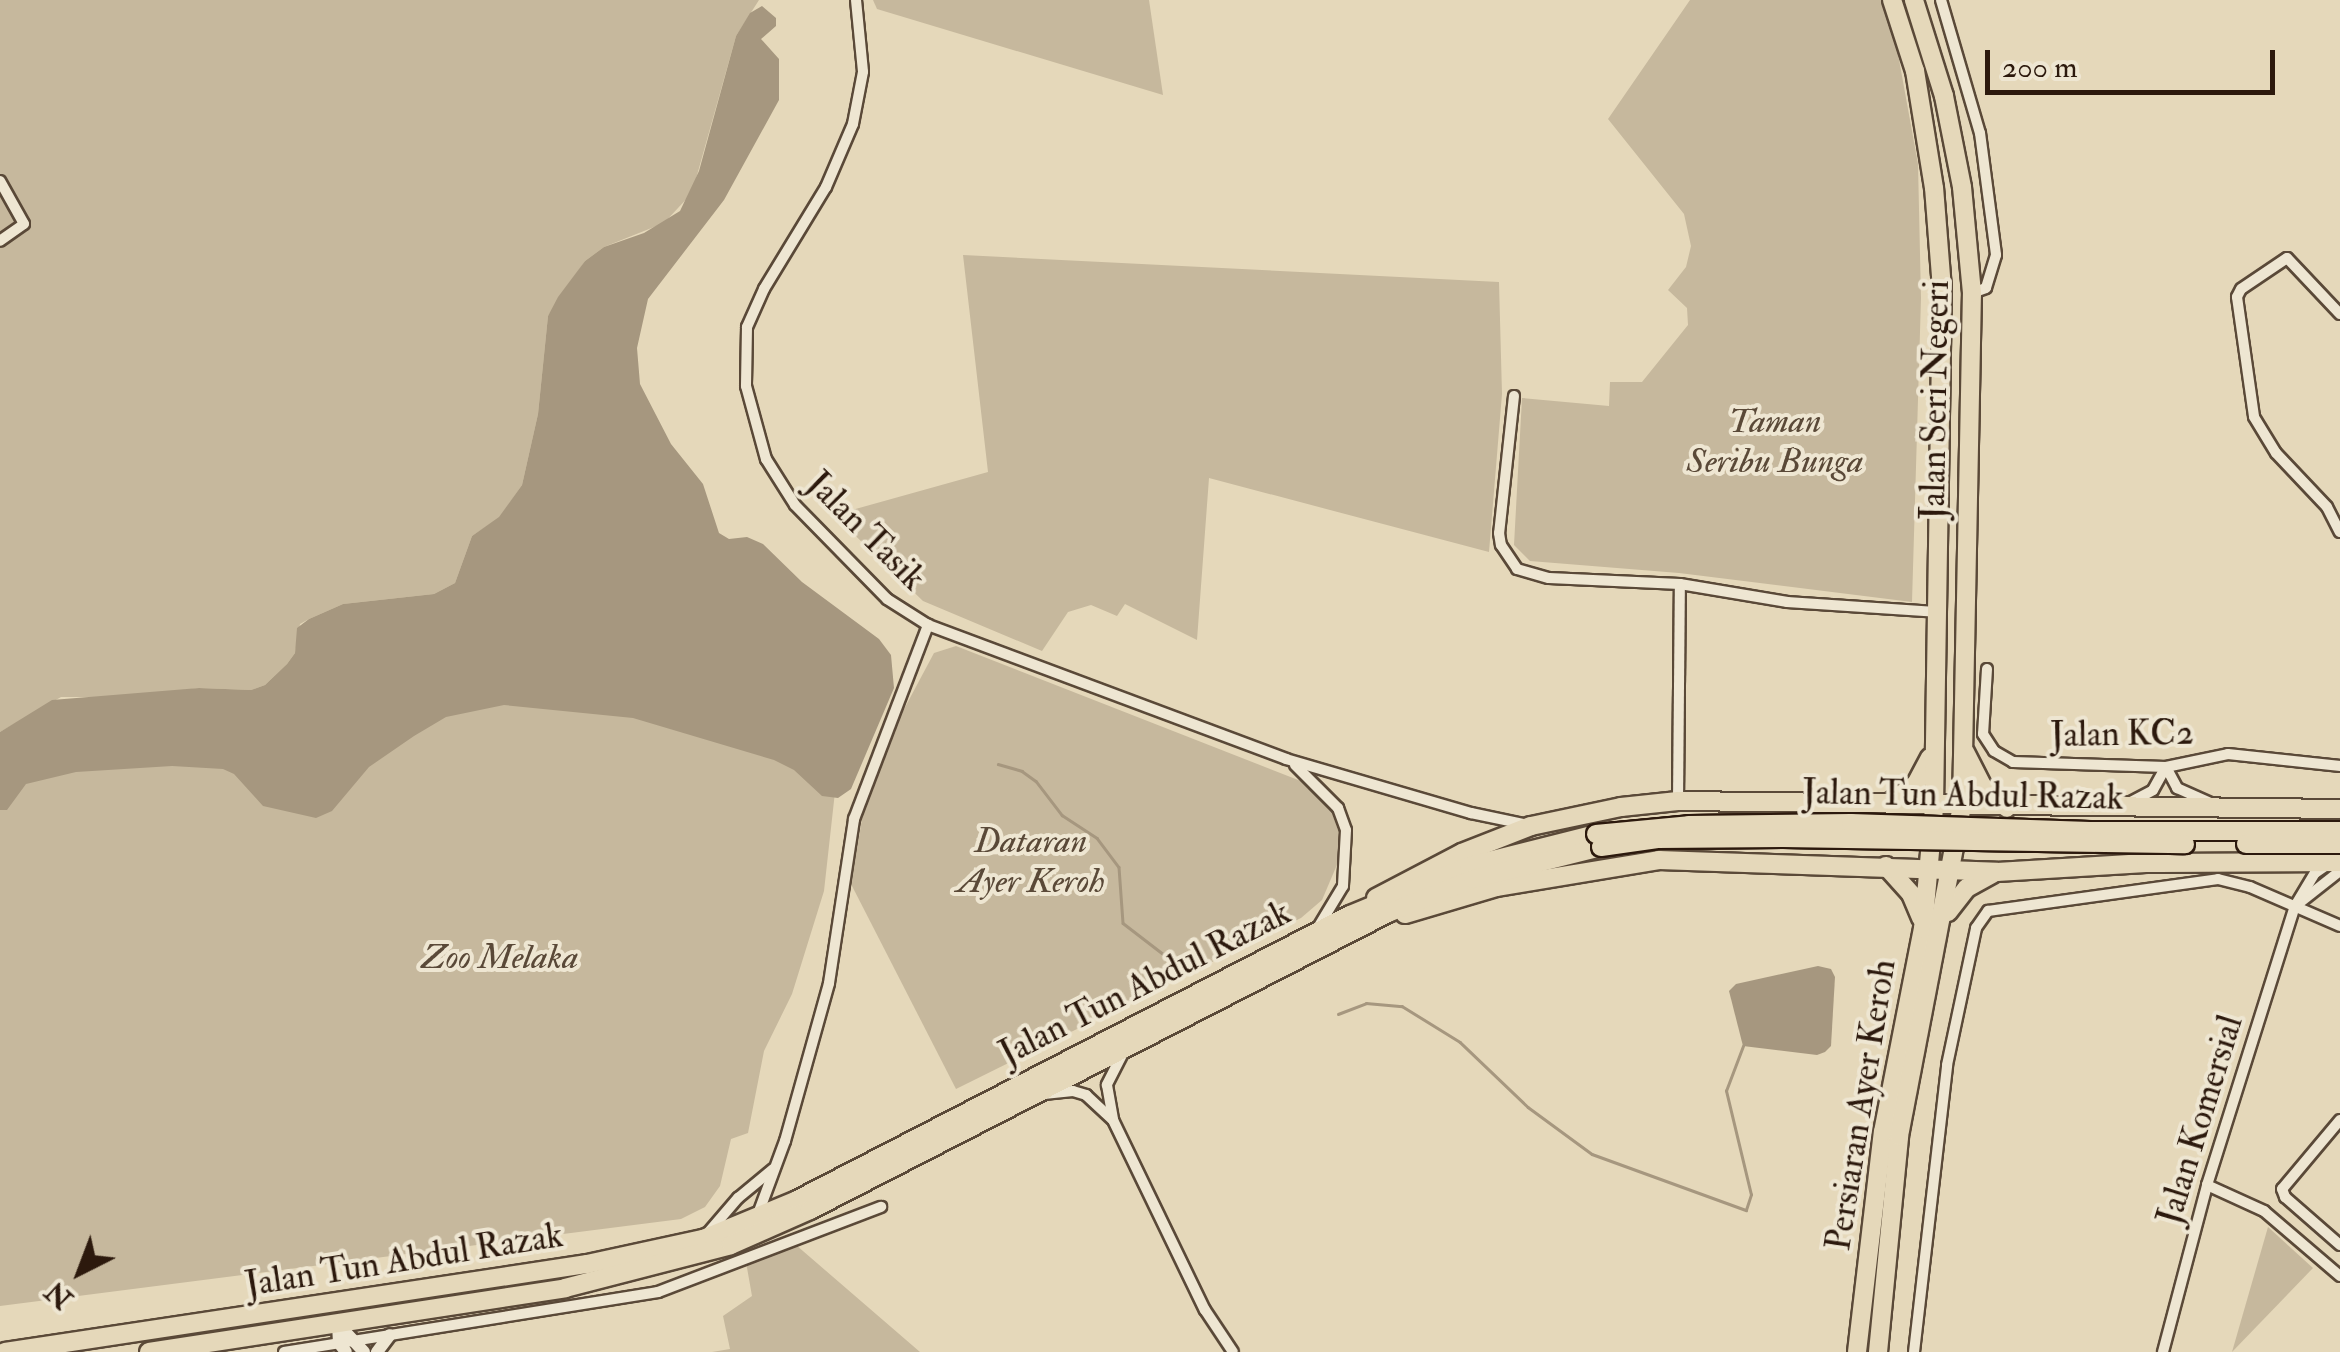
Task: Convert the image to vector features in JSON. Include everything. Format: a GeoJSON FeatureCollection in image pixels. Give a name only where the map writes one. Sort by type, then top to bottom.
{"type":"FeatureCollection","features":[{"type":"Feature","properties":{"kind":"main road","name":"Jalan Seri Negeri"},"geometry":{"type":"LineString","coordinates":[[1892,0],[1915,71],[1934,188],[1942,288],[1934,806]]}},
{"type":"Feature","properties":{"kind":"main road","name":"Jalan Seri Negeri"},"geometry":{"type":"LineString","coordinates":[[1914,0],[1944,96],[1962,187],[1972,292],[1962,807],[1952,870]]}},
{"type":"Feature","properties":{"kind":"main road"},"geometry":{"type":"LineString","coordinates":[[1962,747],[1982,786],[2007,808]]}},
{"type":"Feature","properties":{"kind":"main road"},"geometry":{"type":"LineString","coordinates":[[1888,804],[1916,784],[1932,750]]}},
{"type":"Feature","properties":{"kind":"main road"},"geometry":{"type":"LineString","coordinates":[[1826,801],[1865,815],[1874,832],[1871,850],[1831,864]]}},
{"type":"Feature","properties":{"kind":"main road"},"geometry":{"type":"LineString","coordinates":[[1356,920],[1423,872],[1531,826],[1620,807],[1678,802],[1826,801],[2007,808],[2340,809]]}},
{"type":"Feature","properties":{"kind":"main road","name":"Persiaran Ayer Keroh"},"geometry":{"type":"LineString","coordinates":[[1858,1352],[1883,1132],[1923,928],[1934,806]]}},
{"type":"Feature","properties":{"kind":"main road"},"geometry":{"type":"LineString","coordinates":[[2077,808],[2025,814],[2015,822],[2011,836],[2016,850],[2027,859],[2084,867]]}},
{"type":"Feature","properties":{"kind":"main road","name":"Jalan Tun Abdul Razak"},"geometry":{"type":"LineString","coordinates":[[5,1352],[701,1247],[1314,932],[1599,840],[1689,825],[2340,831]]}},
{"type":"Feature","properties":{"kind":"main road","name":"Jalan Tun Abdul Razak"},"geometry":{"type":"LineString","coordinates":[[1599,840],[1784,838],[2338,860]]}},
{"type":"Feature","properties":{"kind":"main road"},"geometry":{"type":"LineString","coordinates":[[1356,920],[1496,887],[1659,860],[1997,872],[2338,860]]}},
{"type":"Feature","properties":{"kind":"main road"},"geometry":{"type":"LineString","coordinates":[[1886,866],[1911,894],[1923,928]]}},
{"type":"Feature","properties":{"kind":"main road","name":"Persiaran Ayer Keroh"},"geometry":{"type":"LineString","coordinates":[[1878,1352],[1901,1121],[1921,1002],[1952,870]]}},
{"type":"Feature","properties":{"kind":"main road"},"geometry":{"type":"LineString","coordinates":[[1942,920],[1967,888],[1997,872]]}},
{"type":"Feature","properties":{"kind":"main road","name":"Jalan Tun Abdul Razak"},"geometry":{"type":"LineString","coordinates":[[149,1352],[564,1288],[780,1226],[1127,1046],[1356,920]]}},
{"type":"Feature","properties":{"kind":"main road"},"geometry":{"type":"LineString","coordinates":[[300,1310],[338,1324],[363,1300]]}},
{"type":"Feature","properties":{"kind":"street","name":"Jalan Tasik"},"geometry":{"type":"LineString","coordinates":[[856,0],[862,72],[853,124],[817,204],[754,306],[746,327],[746,386],[766,459],[795,504],[887,598],[928,624],[1286,759],[1471,813],[1531,826]]}},
{"type":"Feature","properties":{"kind":"street"},"geometry":{"type":"LineString","coordinates":[[1941,0],[1980,133],[1996,255],[1986,288],[1972,292]]}},
{"type":"Feature","properties":{"kind":"street"},"geometry":{"type":"LineString","coordinates":[[0,181],[24,224],[0,241]]}},
{"type":"Feature","properties":{"kind":"street"},"geometry":{"type":"LineString","coordinates":[[2340,314],[2288,258],[2241,289],[2237,297],[2254,417],[2276,453],[2327,507],[2340,532]]}},
{"type":"Feature","properties":{"kind":"street"},"geometry":{"type":"LineString","coordinates":[[1514,396],[1499,533],[1501,545],[1517,569],[1549,578],[1680,584],[1787,602],[1936,612]]}},
{"type":"Feature","properties":{"kind":"street"},"geometry":{"type":"LineString","coordinates":[[1678,802],[1680,584]]}},
{"type":"Feature","properties":{"kind":"street"},"geometry":{"type":"LineString","coordinates":[[756,1219],[777,1166],[829,983],[852,823],[928,624]]}},
{"type":"Feature","properties":{"kind":"street","name":"Jalan KC2"},"geometry":{"type":"LineString","coordinates":[[1987,669],[1983,734],[2003,759],[2166,767],[2202,764],[2228,754],[2340,766]]}},
{"type":"Feature","properties":{"kind":"street","name":"Jalan Tasik"},"geometry":{"type":"LineString","coordinates":[[1286,759],[1315,780],[1338,808],[1346,830],[1343,886],[1314,932]]}},
{"type":"Feature","properties":{"kind":"street"},"geometry":{"type":"LineString","coordinates":[[2166,767],[2177,788],[2221,808]]}},
{"type":"Feature","properties":{"kind":"street"},"geometry":{"type":"LineString","coordinates":[[2120,808],[2153,790],[2166,767]]}},
{"type":"Feature","properties":{"kind":"street"},"geometry":{"type":"LineString","coordinates":[[2295,906],[2314,874],[2338,860]]}},
{"type":"Feature","properties":{"kind":"street"},"geometry":{"type":"LineString","coordinates":[[1914,1352],[1947,1064],[1976,928],[1988,911],[2218,879],[2340,926]]}},
{"type":"Feature","properties":{"kind":"street","name":"Jalan Komersial"},"geometry":{"type":"LineString","coordinates":[[2163,1352],[2207,1185],[2295,906]]}},
{"type":"Feature","properties":{"kind":"street"},"geometry":{"type":"LineString","coordinates":[[1127,1046],[1106,1085],[1112,1120],[1206,1310],[1233,1352]]}},
{"type":"Feature","properties":{"kind":"street"},"geometry":{"type":"LineString","coordinates":[[1034,1095],[1073,1091],[1086,1095],[1112,1120]]}},
{"type":"Feature","properties":{"kind":"street"},"geometry":{"type":"LineString","coordinates":[[2340,1120],[2282,1188],[2285,1197],[2340,1246]]}},
{"type":"Feature","properties":{"kind":"street"},"geometry":{"type":"LineString","coordinates":[[705,1278],[701,1247],[738,1198],[777,1166]]}},
{"type":"Feature","properties":{"kind":"street"},"geometry":{"type":"LineString","coordinates":[[2207,1185],[2264,1211],[2340,1276]]}},
{"type":"Feature","properties":{"kind":"street"},"geometry":{"type":"LineString","coordinates":[[284,1352],[351,1347],[390,1335],[658,1292],[705,1278],[881,1206]]}},
{"type":"Feature","properties":{"kind":"street"},"geometry":{"type":"LineString","coordinates":[[338,1324],[351,1347]]}},
{"type":"Feature","properties":{"kind":"street"},"geometry":{"type":"LineString","coordinates":[[377,1352],[390,1335]]}},
{"type":"Feature","properties":{"kind":"green space"},"geometry":{"type":"Polygon","coordinates":[[[0,0],[759,0],[736,36],[692,193],[664,223],[604,247],[585,261],[548,316],[538,414],[522,485],[499,518],[472,536],[455,583],[434,594],[343,604],[309,619],[300,624],[295,653],[287,664],[265,685],[251,690],[199,688],[131,697],[61,697],[0,732],[0,0]]]}},
{"type":"Feature","properties":{"kind":"green space"},"geometry":{"type":"Polygon","coordinates":[[[873,0],[1149,0],[1163,95],[877,9],[873,0]]]}},
{"type":"Feature","properties":{"kind":"green space","name":"Taman Seribu Bunga"},"geometry":{"type":"Polygon","coordinates":[[[1690,0],[1882,0],[1892,21],[1918,164],[1921,298],[1912,602],[1679,573],[1530,561],[1514,545],[1522,398],[1609,406],[1610,382],[1642,382],[1688,325],[1687,308],[1668,290],[1686,267],[1691,246],[1684,214],[1608,119],[1690,0]]]}},
{"type":"Feature","properties":{"kind":"green space"},"geometry":{"type":"Polygon","coordinates":[[[963,255],[1499,282],[1502,394],[1489,552],[1209,478],[1197,640],[1125,604],[1117,616],[1091,605],[1068,612],[1042,651],[923,601],[834,515],[988,472],[963,255]]]}},
{"type":"Feature","properties":{"kind":"green space","name":"Zoo Melaka"},"geometry":{"type":"Polygon","coordinates":[[[519,639],[839,756],[824,891],[792,994],[764,1051],[748,1133],[731,1139],[720,1186],[705,1207],[681,1219],[0,1306],[0,770],[519,639]]]}},
{"type":"Feature","properties":{"kind":"green space","name":"Dataran Ayer Keroh"},"geometry":{"type":"Polygon","coordinates":[[[956,646],[1311,785],[1331,810],[1338,830],[1339,860],[1322,900],[1301,918],[956,1089],[851,884],[863,813],[895,726],[934,653],[956,646]]]}},
{"type":"Feature","properties":{"kind":"green space"},"geometry":{"type":"Polygon","coordinates":[[[2268,1227],[2313,1268],[2232,1352],[2268,1227]]]}},
{"type":"Feature","properties":{"kind":"green space"},"geometry":{"type":"Polygon","coordinates":[[[796,1245],[920,1352],[712,1352],[730,1349],[723,1316],[752,1296],[746,1262],[796,1245]]]}},
{"type":"Feature","properties":{"kind":"shaded area"},"geometry":{"type":"Polygon","coordinates":[[[762,6],[776,18],[776,26],[761,39],[779,59],[779,100],[724,200],[648,299],[637,348],[640,384],[671,444],[703,484],[719,533],[729,539],[747,537],[763,544],[802,582],[879,639],[891,655],[894,688],[851,789],[838,798],[822,796],[794,770],[774,760],[633,718],[504,705],[446,717],[414,736],[369,767],[332,811],[316,818],[263,806],[234,774],[223,769],[172,766],[76,772],[26,784],[7,810],[0,810],[0,732],[52,700],[199,688],[251,690],[265,685],[287,664],[295,653],[297,628],[309,619],[343,604],[434,594],[455,583],[472,536],[499,517],[522,485],[538,414],[548,316],[558,297],[585,261],[604,247],[644,233],[680,211],[699,171],[736,36],[750,13],[762,6]]]}},
{"type":"Feature","properties":{"kind":"shaded area"},"geometry":{"type":"Polygon","coordinates":[[[1818,966],[1831,969],[1835,977],[1831,1046],[1817,1055],[1743,1046],[1729,991],[1736,984],[1818,966]]]}},
{"type":"Feature","properties":{"kind":"waterway"},"geometry":{"type":"LineString","coordinates":[[998,764],[1022,771],[1036,781],[1062,815],[1097,838],[1119,867],[1123,923],[1171,960]]}},
{"type":"Feature","properties":{"kind":"waterway"},"geometry":{"type":"LineString","coordinates":[[1338,1014],[1366,1003],[1402,1006],[1460,1042],[1528,1107],[1592,1154],[1746,1210],[1751,1195],[1726,1091],[1743,1046]]}}]}
